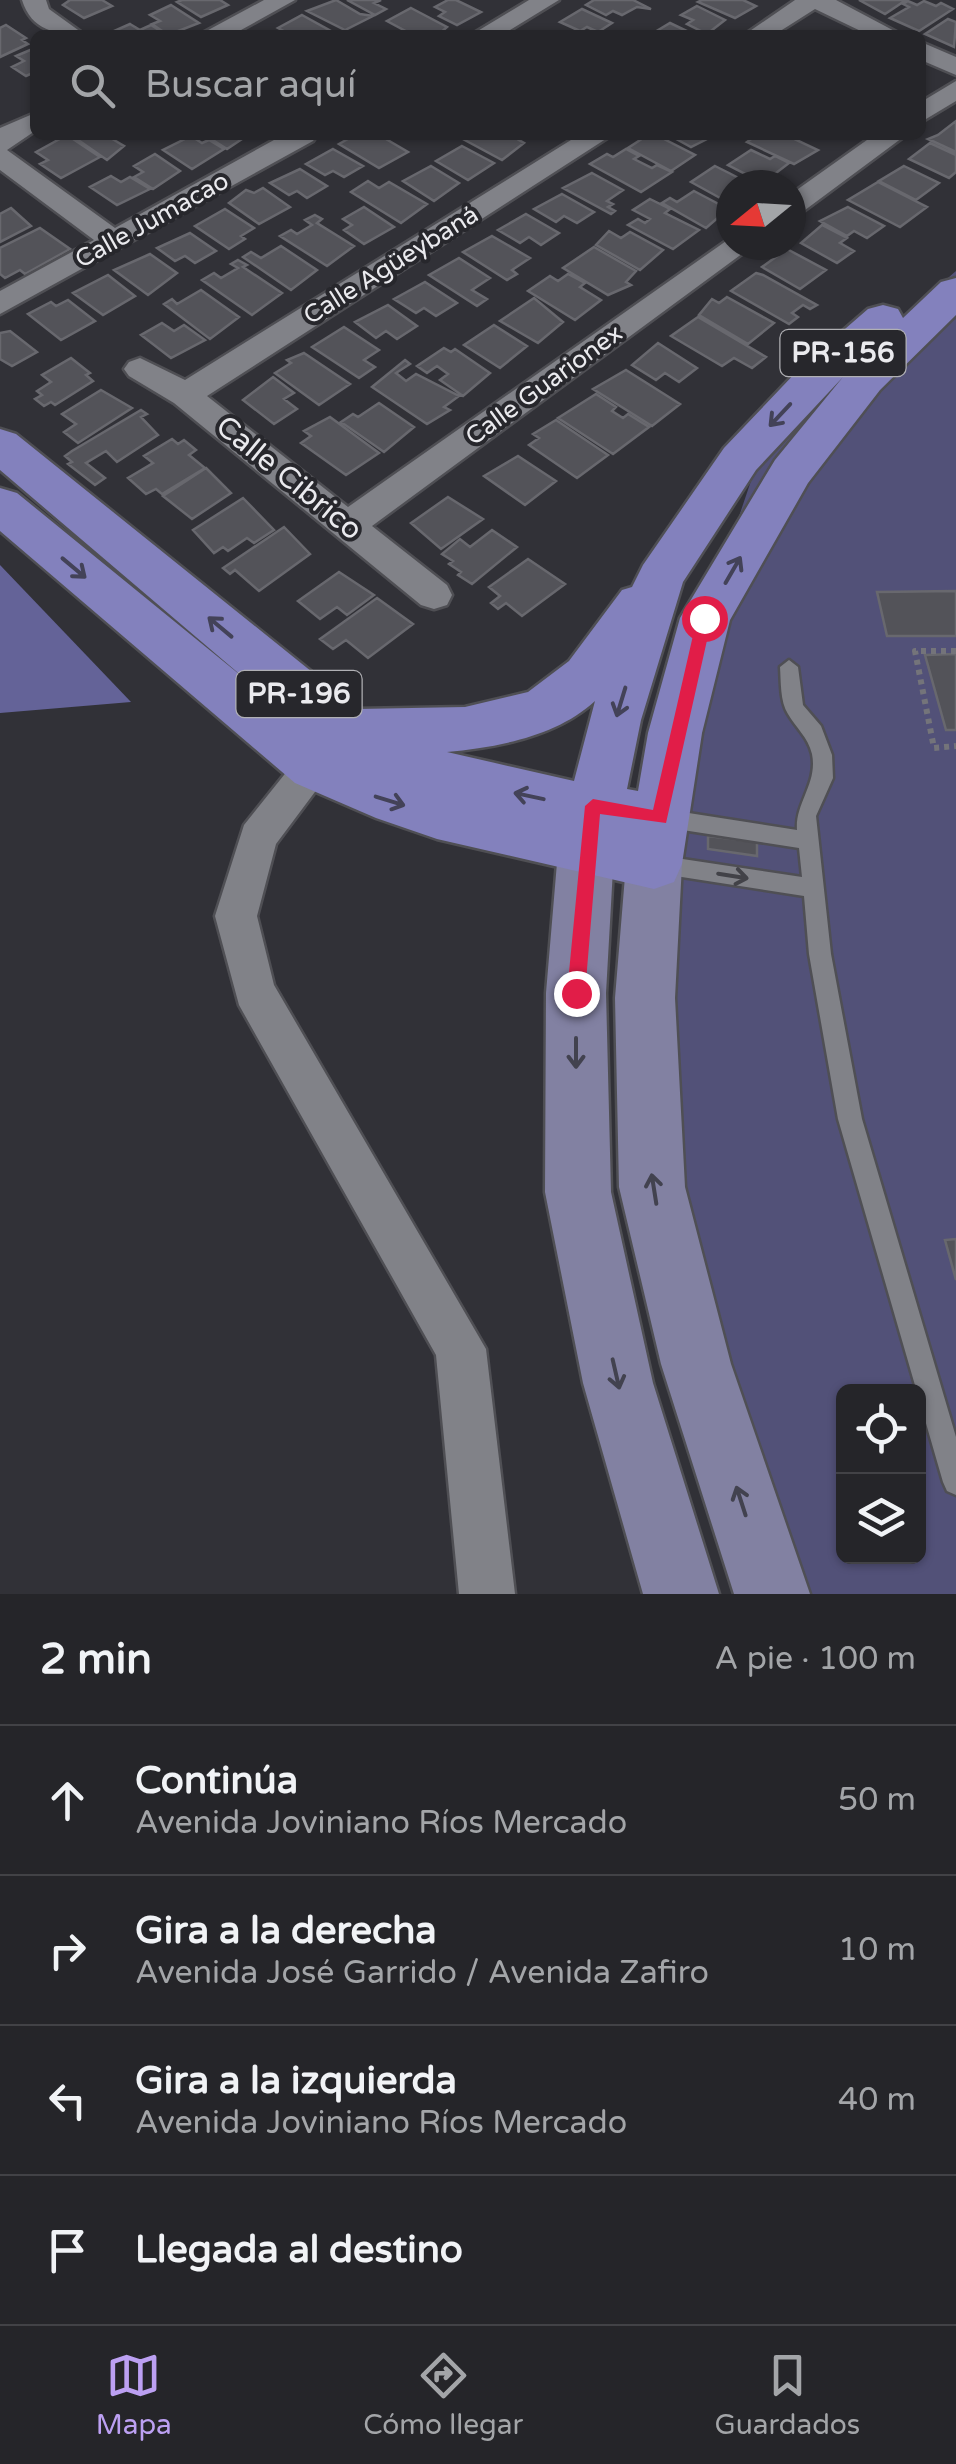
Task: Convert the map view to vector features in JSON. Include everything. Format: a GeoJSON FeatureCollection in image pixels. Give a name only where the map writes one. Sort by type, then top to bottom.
{"type":"FeatureCollection","features":[{"type":"Feature","properties":{"kind":"main road","name":"PR-156"},"geometry":{"type":"LineString","coordinates":[[682,1594],[618,1384],[578,1192],[576,993],[590,828],[660,578],[740,459],[814,378],[956,255]]}},
{"type":"Feature","properties":{"kind":"main road","name":"PR-156"},"geometry":{"type":"LineString","coordinates":[[772,1594],[696,1364],[652,1187],[646,998],[657,841],[676,733],[704,618],[791,472],[865,380],[956,290]]}},
{"type":"Feature","properties":{"kind":"main road","name":"PR-196"},"geometry":{"type":"LineString","coordinates":[[0,445],[328,749],[365,793],[403,805],[590,828],[657,841]]}},
{"type":"Feature","properties":{"kind":"main road","name":"PR-196"},"geometry":{"type":"LineString","coordinates":[[0,505],[328,749]]}},
{"type":"Feature","properties":{"kind":"main road"},"geometry":{"type":"LineString","coordinates":[[328,749],[514,719],[566,696],[660,578]]}},
{"type":"Feature","properties":{"kind":"street"},"geometry":{"type":"LineString","coordinates":[[34,0],[38,13],[64,30]]}},
{"type":"Feature","properties":{"kind":"street"},"geometry":{"type":"LineString","coordinates":[[222,30],[283,0]]}},
{"type":"Feature","properties":{"kind":"street"},"geometry":{"type":"LineString","coordinates":[[493,30],[548,0]]}},
{"type":"Feature","properties":{"kind":"street"},"geometry":{"type":"LineString","coordinates":[[765,30],[814,0],[878,30]]}},
{"type":"Feature","properties":{"kind":"street"},"geometry":{"type":"LineString","coordinates":[[926,52],[956,67]]}},
{"type":"Feature","properties":{"kind":"street"},"geometry":{"type":"LineString","coordinates":[[926,110],[956,89]]}},
{"type":"Feature","properties":{"kind":"street"},"geometry":{"type":"LineString","coordinates":[[0,144],[8,134],[30,123]]}},
{"type":"Feature","properties":{"kind":"street","name":"Calle Jumacao"},"geometry":{"type":"LineString","coordinates":[[0,304],[294,140]]}},
{"type":"Feature","properties":{"kind":"street","name":"Calle Agüeybaná"},"geometry":{"type":"LineString","coordinates":[[185,395],[590,140]]}},
{"type":"Feature","properties":{"kind":"street"},"geometry":{"type":"LineString","coordinates":[[806,197],[885,140]]}},
{"type":"Feature","properties":{"kind":"street"},"geometry":{"type":"LineString","coordinates":[[0,157],[113,240]]}},
{"type":"Feature","properties":{"kind":"street","name":"Calle Guarionex"},"geometry":{"type":"LineString","coordinates":[[348,525],[718,260]]}},
{"type":"Feature","properties":{"kind":"street","name":"Calle Cibrico"},"geometry":{"type":"LineString","coordinates":[[140,368],[185,395],[434,595]]}},
{"type":"Feature","properties":{"kind":"street"},"geometry":{"type":"LineString","coordinates":[[328,749],[258,838],[236,916],[254,991],[460,1350],[487,1594]]}},
{"type":"Feature","properties":{"kind":"lane"},"geometry":{"type":"LineString","coordinates":[[789,667],[794,708],[814,732],[822,755],[823,778],[806,816],[820,954],[850,1119],[956,1482]]}},
{"type":"Feature","properties":{"kind":"lane"},"geometry":{"type":"LineString","coordinates":[[657,841],[810,841]]}},
{"type":"Feature","properties":{"kind":"lane"},"geometry":{"type":"LineString","coordinates":[[657,841],[813,888]]}},
{"type":"Feature","properties":{"kind":"path"},"geometry":{"type":"LineString","coordinates":[[956,651],[915,651],[934,748],[956,746]]}},
{"type":"Feature","properties":{"kind":"shaded area"},"geometry":{"type":"Polygon","coordinates":[[[956,271],[956,1594],[793,1594],[693,1314],[653,1032],[729,546],[755,469],[833,377],[956,271]]]}},
{"type":"Feature","properties":{"kind":"shaded area"},"geometry":{"type":"Polygon","coordinates":[[[0,565],[131,702],[0,713],[0,565]]]}},
{"type":"Feature","properties":{"kind":"building"},"geometry":{"type":"Polygon","coordinates":[[[70,0],[102,0],[112,6],[84,18],[63,5],[70,0]]]}},
{"type":"Feature","properties":{"kind":"building"},"geometry":{"type":"Polygon","coordinates":[[[220,0],[228,5],[201,17],[177,2],[220,0]]]}},
{"type":"Feature","properties":{"kind":"building"},"geometry":{"type":"Polygon","coordinates":[[[336,0],[360,14],[373,16],[345,30],[307,11],[336,0]]]}},
{"type":"Feature","properties":{"kind":"building"},"geometry":{"type":"Polygon","coordinates":[[[347,0],[381,0],[374,3],[386,9],[375,15],[347,0]]]}},
{"type":"Feature","properties":{"kind":"building"},"geometry":{"type":"Polygon","coordinates":[[[448,0],[481,12],[457,25],[439,16],[445,12],[435,7],[448,0]]]}},
{"type":"Feature","properties":{"kind":"building"},"geometry":{"type":"Polygon","coordinates":[[[594,0],[633,0],[651,9],[637,7],[622,15],[613,11],[606,15],[586,5],[594,0]]]}},
{"type":"Feature","properties":{"kind":"building"},"geometry":{"type":"Polygon","coordinates":[[[743,0],[756,6],[735,18],[698,2],[743,0]]]}},
{"type":"Feature","properties":{"kind":"building"},"geometry":{"type":"Polygon","coordinates":[[[859,0],[906,0],[885,14],[859,0]]]}},
{"type":"Feature","properties":{"kind":"building"},"geometry":{"type":"Polygon","coordinates":[[[924,1],[953,9],[917,30],[890,18],[909,7],[903,4],[924,1]]]}},
{"type":"Feature","properties":{"kind":"building"},"geometry":{"type":"Polygon","coordinates":[[[171,5],[199,23],[181,30],[161,30],[152,24],[160,21],[150,15],[171,5]]]}},
{"type":"Feature","properties":{"kind":"building"},"geometry":{"type":"Polygon","coordinates":[[[697,6],[725,20],[712,30],[699,30],[687,24],[693,20],[681,15],[697,6]]]}},
{"type":"Feature","properties":{"kind":"building"},"geometry":{"type":"Polygon","coordinates":[[[411,8],[447,27],[404,30],[387,21],[411,8]]]}},
{"type":"Feature","properties":{"kind":"building"},"geometry":{"type":"Polygon","coordinates":[[[582,9],[612,23],[601,30],[578,30],[560,22],[582,9]]]}},
{"type":"Feature","properties":{"kind":"building"},"geometry":{"type":"Polygon","coordinates":[[[302,15],[329,30],[282,30],[278,28],[302,15]]]}},
{"type":"Feature","properties":{"kind":"building"},"geometry":{"type":"Polygon","coordinates":[[[948,19],[956,22],[954,47],[926,33],[948,19]]]}},
{"type":"Feature","properties":{"kind":"building"},"geometry":{"type":"Polygon","coordinates":[[[670,23],[685,30],[658,30],[670,23]]]}},
{"type":"Feature","properties":{"kind":"building"},"geometry":{"type":"Polygon","coordinates":[[[130,24],[140,30],[116,30],[130,24]]]}},
{"type":"Feature","properties":{"kind":"building"},"geometry":{"type":"Polygon","coordinates":[[[6,25],[26,38],[22,40],[28,44],[0,57],[0,28],[6,25]]]}},
{"type":"Feature","properties":{"kind":"building"},"geometry":{"type":"Polygon","coordinates":[[[30,50],[30,74],[26,76],[12,67],[24,61],[16,56],[30,50]]]}},
{"type":"Feature","properties":{"kind":"building"},"geometry":{"type":"Polygon","coordinates":[[[956,121],[956,152],[928,139],[938,135],[956,121]]]}},
{"type":"Feature","properties":{"kind":"building"},"geometry":{"type":"Polygon","coordinates":[[[58,140],[74,140],[100,157],[61,178],[40,164],[48,160],[36,152],[58,140]]]}},
{"type":"Feature","properties":{"kind":"building"},"geometry":{"type":"Polygon","coordinates":[[[78,140],[114,140],[124,146],[107,160],[78,140]]]}},
{"type":"Feature","properties":{"kind":"building"},"geometry":{"type":"Polygon","coordinates":[[[183,140],[209,140],[224,149],[192,169],[163,150],[183,140]]]}},
{"type":"Feature","properties":{"kind":"building"},"geometry":{"type":"Polygon","coordinates":[[[213,140],[240,140],[227,149],[213,140]]]}},
{"type":"Feature","properties":{"kind":"building"},"geometry":{"type":"Polygon","coordinates":[[[346,140],[388,140],[408,152],[379,168],[339,144],[346,140]]]}},
{"type":"Feature","properties":{"kind":"building"},"geometry":{"type":"Polygon","coordinates":[[[465,140],[524,143],[502,160],[465,140]]]}},
{"type":"Feature","properties":{"kind":"building"},"geometry":{"type":"Polygon","coordinates":[[[640,140],[666,140],[695,155],[671,171],[628,148],[640,140]]]}},
{"type":"Feature","properties":{"kind":"building"},"geometry":{"type":"Polygon","coordinates":[[[678,140],[705,140],[691,147],[678,140]]]}},
{"type":"Feature","properties":{"kind":"building"},"geometry":{"type":"Polygon","coordinates":[[[797,140],[818,150],[794,164],[747,142],[797,140]]]}},
{"type":"Feature","properties":{"kind":"building"},"geometry":{"type":"Polygon","coordinates":[[[930,143],[956,155],[956,172],[949,178],[909,159],[930,143]]]}},
{"type":"Feature","properties":{"kind":"building"},"geometry":{"type":"Polygon","coordinates":[[[462,146],[494,163],[468,180],[436,161],[462,146]]]}},
{"type":"Feature","properties":{"kind":"building"},"geometry":{"type":"Polygon","coordinates":[[[333,149],[363,166],[344,177],[333,171],[325,175],[306,164],[333,149]]]}},
{"type":"Feature","properties":{"kind":"building"},"geometry":{"type":"Polygon","coordinates":[[[626,149],[639,156],[634,159],[652,168],[657,165],[672,172],[641,192],[590,164],[626,149]]]}},
{"type":"Feature","properties":{"kind":"building"},"geometry":{"type":"Polygon","coordinates":[[[751,150],[789,163],[780,170],[738,170],[728,165],[751,150]]]}},
{"type":"Feature","properties":{"kind":"building"},"geometry":{"type":"Polygon","coordinates":[[[155,154],[180,171],[153,189],[134,177],[143,172],[134,166],[155,154]]]}},
{"type":"Feature","properties":{"kind":"building"},"geometry":{"type":"Polygon","coordinates":[[[431,166],[459,183],[434,201],[403,181],[431,166]]]}},
{"type":"Feature","properties":{"kind":"building"},"geometry":{"type":"Polygon","coordinates":[[[715,166],[723,170],[716,170],[716,196],[691,182],[715,166]]]}},
{"type":"Feature","properties":{"kind":"building"},"geometry":{"type":"Polygon","coordinates":[[[904,166],[939,183],[916,200],[879,181],[904,166]]]}},
{"type":"Feature","properties":{"kind":"building"},"geometry":{"type":"Polygon","coordinates":[[[300,169],[327,186],[307,198],[297,191],[289,195],[270,183],[300,169]]]}},
{"type":"Feature","properties":{"kind":"building"},"geometry":{"type":"Polygon","coordinates":[[[592,173],[623,190],[607,201],[613,204],[608,207],[615,211],[611,214],[563,188],[592,173]]]}},
{"type":"Feature","properties":{"kind":"building"},"geometry":{"type":"Polygon","coordinates":[[[111,176],[121,182],[130,177],[150,189],[117,205],[90,187],[111,176]]]}},
{"type":"Feature","properties":{"kind":"building"},"geometry":{"type":"Polygon","coordinates":[[[368,181],[379,188],[389,182],[427,204],[401,223],[351,192],[368,181]]]}},
{"type":"Feature","properties":{"kind":"building"},"geometry":{"type":"Polygon","coordinates":[[[878,182],[927,207],[900,227],[848,200],[878,182]]]}},
{"type":"Feature","properties":{"kind":"building"},"geometry":{"type":"Polygon","coordinates":[[[263,188],[290,207],[259,224],[229,203],[246,190],[254,193],[263,188]]]}},
{"type":"Feature","properties":{"kind":"building"},"geometry":{"type":"Polygon","coordinates":[[[694,191],[716,203],[716,219],[706,228],[662,203],[670,198],[677,202],[694,191]]]}},
{"type":"Feature","properties":{"kind":"building"},"geometry":{"type":"Polygon","coordinates":[[[562,194],[594,212],[577,223],[564,216],[556,222],[534,209],[562,194]]]}},
{"type":"Feature","properties":{"kind":"building"},"geometry":{"type":"Polygon","coordinates":[[[650,199],[670,209],[665,213],[699,230],[673,249],[628,225],[638,219],[645,223],[650,219],[633,210],[650,199]]]}},
{"type":"Feature","properties":{"kind":"building"},"geometry":{"type":"Polygon","coordinates":[[[364,207],[394,227],[364,244],[344,230],[352,225],[343,219],[364,207]]]}},
{"type":"Feature","properties":{"kind":"building"},"geometry":{"type":"Polygon","coordinates":[[[848,207],[884,226],[867,238],[854,231],[847,236],[820,221],[848,207]]]}},
{"type":"Feature","properties":{"kind":"building"},"geometry":{"type":"Polygon","coordinates":[[[11,208],[31,226],[0,242],[0,214],[11,208]]]}},
{"type":"Feature","properties":{"kind":"building"},"geometry":{"type":"Polygon","coordinates":[[[225,209],[254,228],[229,249],[195,226],[225,209]]]}},
{"type":"Feature","properties":{"kind":"building"},"geometry":{"type":"Polygon","coordinates":[[[526,214],[559,233],[541,245],[529,237],[520,243],[498,230],[526,214]]]}},
{"type":"Feature","properties":{"kind":"building"},"geometry":{"type":"Polygon","coordinates":[[[315,215],[322,219],[317,223],[354,246],[327,266],[280,236],[291,230],[297,234],[312,225],[305,220],[315,215]]]}},
{"type":"Feature","properties":{"kind":"building"},"geometry":{"type":"Polygon","coordinates":[[[822,225],[847,238],[840,243],[854,251],[837,263],[806,246],[806,239],[822,225]]]}},
{"type":"Feature","properties":{"kind":"building"},"geometry":{"type":"Polygon","coordinates":[[[40,228],[70,249],[25,274],[20,270],[5,278],[0,274],[0,248],[40,228]]]}},
{"type":"Feature","properties":{"kind":"building"},"geometry":{"type":"Polygon","coordinates":[[[609,231],[621,238],[630,232],[663,250],[640,270],[596,245],[609,231]]]}},
{"type":"Feature","properties":{"kind":"building"},"geometry":{"type":"Polygon","coordinates":[[[190,233],[216,251],[195,263],[185,256],[175,261],[157,248],[190,233]]]}},
{"type":"Feature","properties":{"kind":"building"},"geometry":{"type":"Polygon","coordinates":[[[492,236],[530,258],[512,270],[517,274],[507,280],[463,252],[492,236]]]}},
{"type":"Feature","properties":{"kind":"building"},"geometry":{"type":"Polygon","coordinates":[[[281,246],[317,270],[291,290],[243,257],[251,252],[261,258],[281,246]]]}},
{"type":"Feature","properties":{"kind":"building"},"geometry":{"type":"Polygon","coordinates":[[[594,247],[636,271],[626,282],[631,285],[608,295],[563,268],[594,247]]]}},
{"type":"Feature","properties":{"kind":"building"},"geometry":{"type":"Polygon","coordinates":[[[150,254],[177,273],[148,295],[114,270],[150,254]]]}},
{"type":"Feature","properties":{"kind":"building"},"geometry":{"type":"Polygon","coordinates":[[[459,258],[490,278],[472,290],[487,299],[477,306],[429,275],[459,258]]]}},
{"type":"Feature","properties":{"kind":"building"},"geometry":{"type":"Polygon","coordinates":[[[806,259],[826,270],[800,289],[762,267],[772,260],[806,259]]]}},
{"type":"Feature","properties":{"kind":"building"},"geometry":{"type":"Polygon","coordinates":[[[238,260],[282,293],[252,315],[202,280],[214,273],[221,278],[238,268],[231,264],[238,260]]]}},
{"type":"Feature","properties":{"kind":"building"},"geometry":{"type":"Polygon","coordinates":[[[756,273],[817,305],[810,309],[803,305],[792,313],[798,317],[789,324],[731,291],[756,273]]]}},
{"type":"Feature","properties":{"kind":"building"},"geometry":{"type":"Polygon","coordinates":[[[568,274],[585,283],[580,287],[601,300],[575,320],[528,291],[550,276],[558,281],[568,274]]]}},
{"type":"Feature","properties":{"kind":"building"},"geometry":{"type":"Polygon","coordinates":[[[108,275],[135,296],[103,315],[73,293],[108,275]]]}},
{"type":"Feature","properties":{"kind":"building"},"geometry":{"type":"Polygon","coordinates":[[[425,282],[457,303],[436,316],[424,308],[416,313],[394,299],[425,282]]]}},
{"type":"Feature","properties":{"kind":"building"},"geometry":{"type":"Polygon","coordinates":[[[201,290],[239,317],[210,339],[164,304],[172,299],[177,304],[201,290]]]}},
{"type":"Feature","properties":{"kind":"building"},"geometry":{"type":"Polygon","coordinates":[[[727,297],[774,323],[748,344],[699,315],[712,299],[719,303],[727,297]]]}},
{"type":"Feature","properties":{"kind":"building"},"geometry":{"type":"Polygon","coordinates":[[[534,298],[563,322],[538,343],[500,321],[534,298]]]}},
{"type":"Feature","properties":{"kind":"building"},"geometry":{"type":"Polygon","coordinates":[[[68,300],[95,321],[61,340],[28,314],[51,302],[56,306],[68,300]]]}},
{"type":"Feature","properties":{"kind":"building"},"geometry":{"type":"Polygon","coordinates":[[[388,305],[417,326],[397,339],[386,331],[376,338],[355,322],[388,305]]]}},
{"type":"Feature","properties":{"kind":"building"},"geometry":{"type":"Polygon","coordinates":[[[698,317],[766,357],[752,368],[734,358],[722,366],[671,336],[698,317]]]}},
{"type":"Feature","properties":{"kind":"building"},"geometry":{"type":"Polygon","coordinates":[[[162,323],[174,331],[184,325],[205,340],[171,358],[141,335],[162,323]]]}},
{"type":"Feature","properties":{"kind":"building"},"geometry":{"type":"Polygon","coordinates":[[[494,325],[527,346],[500,368],[464,345],[494,325]]]}},
{"type":"Feature","properties":{"kind":"building"},"geometry":{"type":"Polygon","coordinates":[[[344,327],[379,350],[364,360],[375,367],[359,378],[312,347],[344,327]]]}},
{"type":"Feature","properties":{"kind":"building"},"geometry":{"type":"Polygon","coordinates":[[[10,331],[37,352],[12,366],[0,359],[0,333],[10,331]]]}},
{"type":"Feature","properties":{"kind":"building"},"geometry":{"type":"Polygon","coordinates":[[[658,343],[697,368],[679,382],[665,373],[656,380],[632,365],[658,343]]]}},
{"type":"Feature","properties":{"kind":"building"},"geometry":{"type":"Polygon","coordinates":[[[444,348],[451,352],[455,349],[490,373],[463,396],[440,380],[448,374],[437,366],[427,373],[417,366],[444,348]]]}},
{"type":"Feature","properties":{"kind":"building"},"geometry":{"type":"Polygon","coordinates":[[[304,353],[350,384],[319,405],[275,373],[291,363],[287,360],[304,353]]]}},
{"type":"Feature","properties":{"kind":"building"},"geometry":{"type":"Polygon","coordinates":[[[71,358],[90,373],[86,375],[93,381],[55,405],[51,402],[44,406],[35,399],[42,395],[37,391],[51,382],[42,375],[71,358]]]}},
{"type":"Feature","properties":{"kind":"building"},"geometry":{"type":"Polygon","coordinates":[[[405,360],[410,364],[396,373],[406,381],[416,374],[459,396],[444,407],[450,410],[427,424],[372,387],[405,360]]]}},
{"type":"Feature","properties":{"kind":"building"},"geometry":{"type":"Polygon","coordinates":[[[626,370],[680,404],[652,426],[593,389],[626,370]]]}},
{"type":"Feature","properties":{"kind":"building"},"geometry":{"type":"Polygon","coordinates":[[[273,377],[294,393],[284,399],[297,409],[274,424],[243,400],[273,377]]]}},
{"type":"Feature","properties":{"kind":"building"},"geometry":{"type":"Polygon","coordinates":[[[101,390],[132,408],[78,443],[64,432],[76,424],[62,414],[101,390]]]}},
{"type":"Feature","properties":{"kind":"building"},"geometry":{"type":"Polygon","coordinates":[[[596,394],[616,407],[612,411],[623,418],[628,414],[649,427],[613,454],[558,418],[596,394]]]}},
{"type":"Feature","properties":{"kind":"building"},"geometry":{"type":"Polygon","coordinates":[[[379,403],[414,427],[384,452],[341,422],[353,414],[358,417],[379,403]]]}},
{"type":"Feature","properties":{"kind":"building"},"geometry":{"type":"Polygon","coordinates":[[[141,410],[147,414],[141,417],[158,435],[117,462],[106,451],[86,463],[105,478],[95,485],[68,464],[72,462],[65,456],[141,410]]]}},
{"type":"Feature","properties":{"kind":"building"},"geometry":{"type":"Polygon","coordinates":[[[330,417],[379,453],[346,475],[301,443],[311,436],[304,431],[330,417]]]}},
{"type":"Feature","properties":{"kind":"building"},"geometry":{"type":"Polygon","coordinates":[[[556,420],[608,455],[577,478],[529,445],[539,438],[533,434],[556,420]]]}},
{"type":"Feature","properties":{"kind":"building"},"geometry":{"type":"Polygon","coordinates":[[[172,439],[178,444],[184,440],[196,450],[189,455],[205,468],[162,494],[156,489],[146,494],[128,478],[153,463],[144,456],[172,439]]]}},
{"type":"Feature","properties":{"kind":"building"},"geometry":{"type":"Polygon","coordinates":[[[518,456],[556,481],[525,505],[484,476],[518,456]]]}},
{"type":"Feature","properties":{"kind":"building"},"geometry":{"type":"Polygon","coordinates":[[[206,468],[231,493],[192,519],[163,496],[206,468]]]}},
{"type":"Feature","properties":{"kind":"building"},"geometry":{"type":"Polygon","coordinates":[[[448,497],[483,519],[441,549],[411,523],[448,497]]]}},
{"type":"Feature","properties":{"kind":"building"},"geometry":{"type":"Polygon","coordinates":[[[243,498],[274,530],[254,543],[247,538],[228,551],[223,547],[214,553],[193,530],[243,498]]]}},
{"type":"Feature","properties":{"kind":"building"},"geometry":{"type":"Polygon","coordinates":[[[284,527],[310,554],[259,591],[235,570],[230,574],[223,568],[284,527]]]}},
{"type":"Feature","properties":{"kind":"building"},"geometry":{"type":"Polygon","coordinates":[[[492,530],[517,547],[472,584],[458,575],[461,572],[449,564],[453,561],[442,554],[460,539],[470,547],[492,530]]]}},
{"type":"Feature","properties":{"kind":"building"},"geometry":{"type":"Polygon","coordinates":[[[528,559],[565,584],[522,616],[506,603],[498,609],[491,603],[500,596],[489,587],[528,559]]]}},
{"type":"Feature","properties":{"kind":"building"},"geometry":{"type":"Polygon","coordinates":[[[339,572],[374,595],[347,615],[337,607],[320,619],[298,601],[339,572]]]}},
{"type":"Feature","properties":{"kind":"building"},"geometry":{"type":"Polygon","coordinates":[[[956,591],[956,636],[887,636],[877,592],[956,591]]]}},
{"type":"Feature","properties":{"kind":"building"},"geometry":{"type":"Polygon","coordinates":[[[377,598],[413,624],[368,658],[346,640],[333,649],[320,639],[377,598]]]}},
{"type":"Feature","properties":{"kind":"building"},"geometry":{"type":"Polygon","coordinates":[[[956,654],[956,730],[946,730],[925,655],[956,654]]]}},
{"type":"Feature","properties":{"kind":"building"},"geometry":{"type":"Polygon","coordinates":[[[708,836],[757,842],[757,856],[708,849],[708,836]]]}},
{"type":"Feature","properties":{"kind":"building"},"geometry":{"type":"Polygon","coordinates":[[[956,1239],[956,1280],[945,1240],[956,1239]]]}},
{"type":"Feature","properties":{"kind":"route"},"geometry":{"type":"LineString","coordinates":[[576,993],[593,806],[660,818],[704,618]]}}]}
